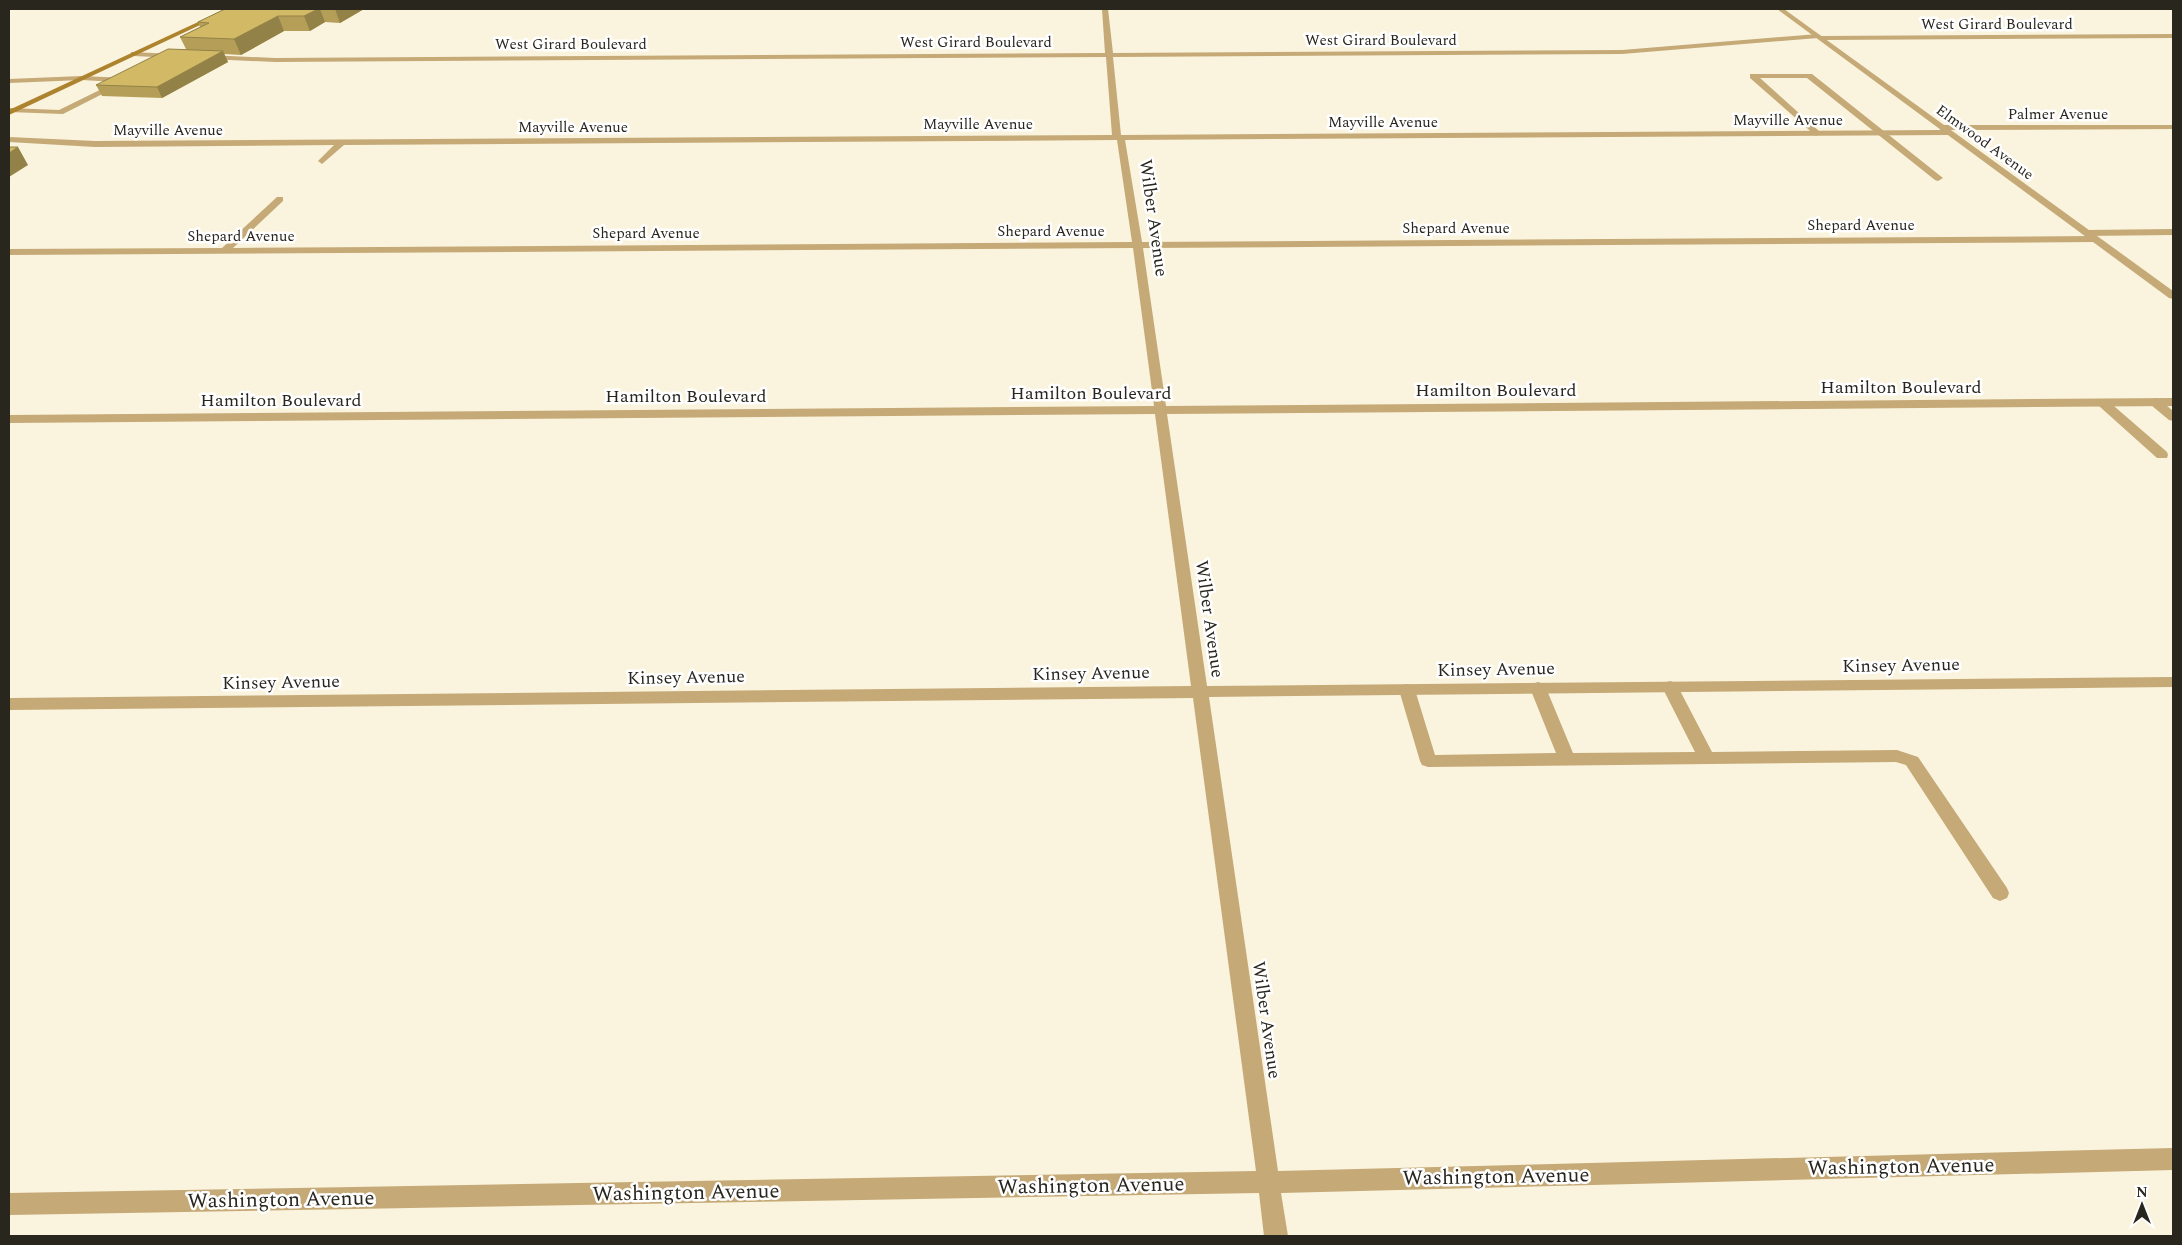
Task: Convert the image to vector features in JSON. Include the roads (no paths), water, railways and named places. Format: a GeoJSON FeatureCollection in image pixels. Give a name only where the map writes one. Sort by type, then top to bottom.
{"type":"FeatureCollection","features":[{"type":"Feature","properties":{"kind":"main road"},"geometry":{"type":"LineString","coordinates":[[11,111],[231,9]]}},
{"type":"Feature","properties":{"kind":"street","name":"Wilber Avenue"},"geometry":{"type":"LineString","coordinates":[[1105,9],[1118,137],[1122,141],[1138,245],[1270,1182],[1276,1236]]}},
{"type":"Feature","properties":{"kind":"street","name":"Elmwood Avenue"},"geometry":{"type":"LineString","coordinates":[[1780,9],[2173,296]]}},
{"type":"Feature","properties":{"kind":"street","name":"West Girard Boulevard"},"geometry":{"type":"LineString","coordinates":[[200,57],[275,60],[1622,52],[1819,37],[2173,36]]}},
{"type":"Feature","properties":{"kind":"street"},"geometry":{"type":"LineString","coordinates":[[134,54],[181,56]]}},
{"type":"Feature","properties":{"kind":"street"},"geometry":{"type":"LineString","coordinates":[[1816,133],[1753,76],[1810,76],[1938,178]]}},
{"type":"Feature","properties":{"kind":"street"},"geometry":{"type":"LineString","coordinates":[[9,81],[82,78],[126,80],[60,112],[11,111]]}},
{"type":"Feature","properties":{"kind":"street","name":"Palmer Avenue"},"geometry":{"type":"LineString","coordinates":[[1946,130],[2173,127]]}},
{"type":"Feature","properties":{"kind":"street","name":"Mayville Avenue"},"geometry":{"type":"LineString","coordinates":[[9,140],[95,144],[1882,133],[1946,130]]}},
{"type":"Feature","properties":{"kind":"street"},"geometry":{"type":"LineString","coordinates":[[322,160],[342,142]]}},
{"type":"Feature","properties":{"kind":"street"},"geometry":{"type":"LineString","coordinates":[[224,251],[280,199]]}},
{"type":"Feature","properties":{"kind":"street","name":"Shepard Avenue"},"geometry":{"type":"LineString","coordinates":[[9,252],[1138,245],[2090,236],[2173,232]]}},
{"type":"Feature","properties":{"kind":"street"},"geometry":{"type":"LineString","coordinates":[[2155,402],[2173,417]]}},
{"type":"Feature","properties":{"kind":"street","name":"Hamilton Boulevard"},"geometry":{"type":"LineString","coordinates":[[9,419],[2173,402]]}},
{"type":"Feature","properties":{"kind":"street"},"geometry":{"type":"LineString","coordinates":[[2102,403],[2162,455]]}},
{"type":"Feature","properties":{"kind":"street","name":"Kinsey Avenue"},"geometry":{"type":"LineString","coordinates":[[9,704],[2173,682]]}},
{"type":"Feature","properties":{"kind":"street"},"geometry":{"type":"LineString","coordinates":[[1670,687],[1707,758]]}},
{"type":"Feature","properties":{"kind":"street"},"geometry":{"type":"LineString","coordinates":[[1538,688],[1566,760]]}},
{"type":"Feature","properties":{"kind":"street"},"geometry":{"type":"LineString","coordinates":[[1407,690],[1428,761],[1897,756],[1912,761],[2000,893]]}},
{"type":"Feature","properties":{"kind":"street","name":"Washington Avenue"},"geometry":{"type":"LineString","coordinates":[[9,1204],[1270,1182],[2173,1159]]}}]}
